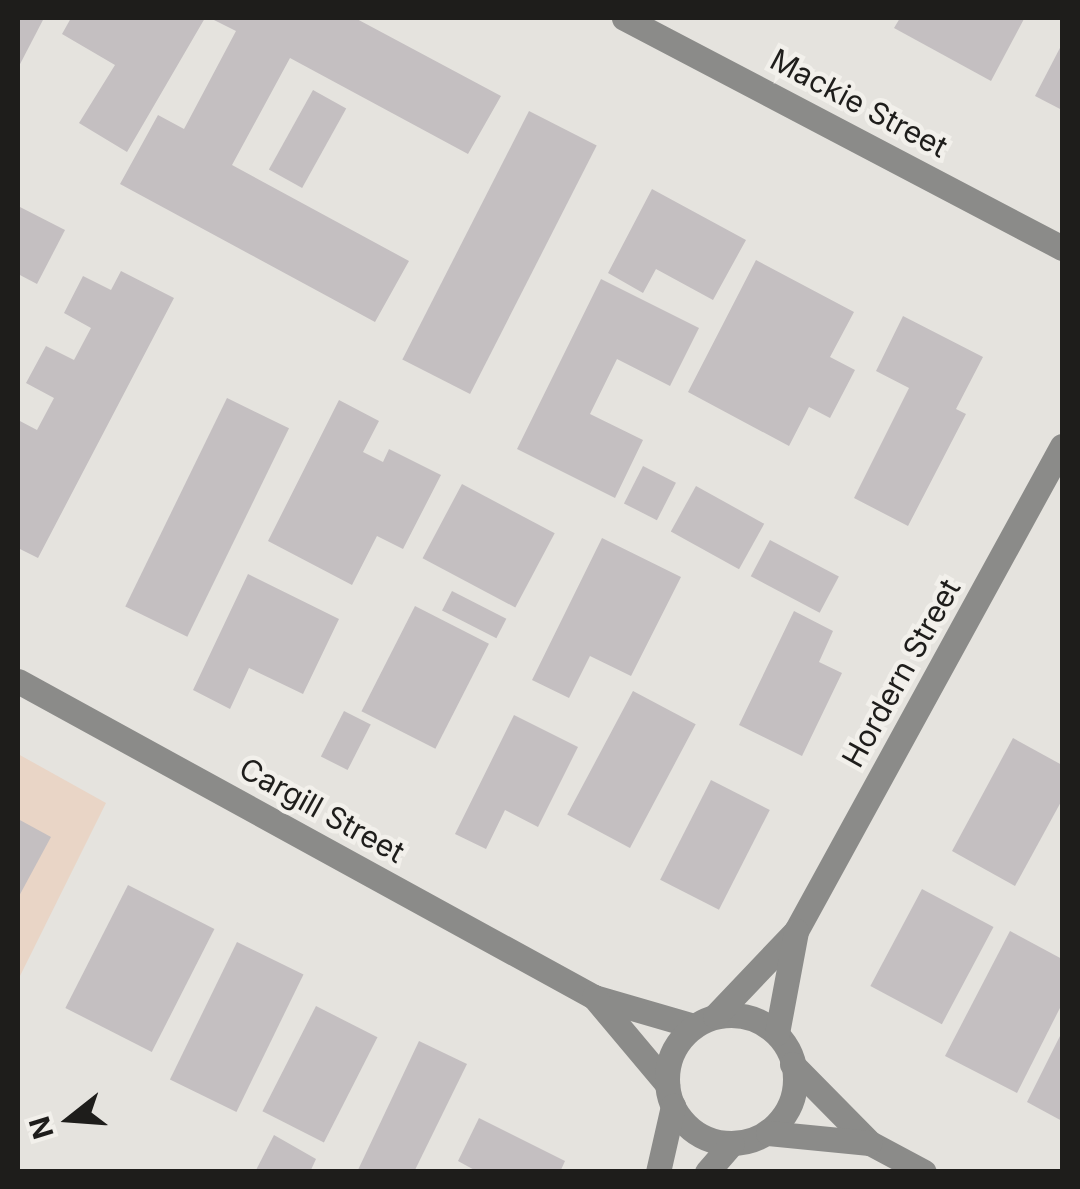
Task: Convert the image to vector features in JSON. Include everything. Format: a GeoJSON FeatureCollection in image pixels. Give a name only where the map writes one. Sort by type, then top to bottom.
{"type":"FeatureCollection","features":[{"type":"Feature","properties":{"kind":"street","name":"Mackie Street"},"geometry":{"type":"LineString","coordinates":[[624,18],[1062,248]]}},
{"type":"Feature","properties":{"kind":"street","name":"Hordern Street"},"geometry":{"type":"LineString","coordinates":[[704,1021],[796,931],[1062,446]]}},
{"type":"Feature","properties":{"kind":"street","name":"Cargill Street"},"geometry":{"type":"LineString","coordinates":[[18,681],[594,997],[704,1021]]}},
{"type":"Feature","properties":{"kind":"street","name":"Hordern Street"},"geometry":{"type":"LineString","coordinates":[[777,1034],[796,931]]}},
{"type":"Feature","properties":{"kind":"street","name":"Cargill Street"},"geometry":{"type":"LineString","coordinates":[[594,997],[670,1095]]}},
{"type":"Feature","properties":{"kind":"street"},"geometry":{"type":"LineString","coordinates":[[658,1172],[670,1095],[669,1062],[704,1021],[748,1018],[777,1034],[792,1064],[870,1142],[924,1172]]}},
{"type":"Feature","properties":{"kind":"street"},"geometry":{"type":"LineString","coordinates":[[768,1133],[793,1097],[792,1064]]}},
{"type":"Feature","properties":{"kind":"street"},"geometry":{"type":"LineString","coordinates":[[670,1095],[704,1138],[732,1143],[768,1133],[870,1142]]}},
{"type":"Feature","properties":{"kind":"street"},"geometry":{"type":"LineString","coordinates":[[707,1172],[732,1143]]}},
{"type":"Feature","properties":{"kind":"shaded area"},"geometry":{"type":"Polygon","coordinates":[[[18,754],[106,803],[18,980],[18,754]]]}},
{"type":"Feature","properties":{"kind":"building"},"geometry":{"type":"Polygon","coordinates":[[[18,18],[44,18],[18,68],[18,18]]]}},
{"type":"Feature","properties":{"kind":"building"},"geometry":{"type":"Polygon","coordinates":[[[71,18],[205,18],[127,152],[79,123],[115,65],[62,34],[71,18]]]}},
{"type":"Feature","properties":{"kind":"building"},"geometry":{"type":"Polygon","coordinates":[[[210,18],[355,18],[501,96],[468,154],[290,58],[232,165],[409,261],[375,322],[120,184],[158,115],[184,129],[236,31],[210,18]]]}},
{"type":"Feature","properties":{"kind":"building"},"geometry":{"type":"Polygon","coordinates":[[[900,18],[1024,19],[991,81],[894,28],[900,18]]]}},
{"type":"Feature","properties":{"kind":"building"},"geometry":{"type":"Polygon","coordinates":[[[1062,44],[1062,110],[1035,96],[1062,44]]]}},
{"type":"Feature","properties":{"kind":"building"},"geometry":{"type":"Polygon","coordinates":[[[313,90],[346,108],[302,188],[269,170],[313,90]]]}},
{"type":"Feature","properties":{"kind":"building"},"geometry":{"type":"Polygon","coordinates":[[[529,111],[597,146],[470,394],[402,360],[529,111]]]}},
{"type":"Feature","properties":{"kind":"building"},"geometry":{"type":"Polygon","coordinates":[[[652,189],[746,240],[713,300],[656,269],[643,293],[608,273],[652,189]]]}},
{"type":"Feature","properties":{"kind":"building"},"geometry":{"type":"Polygon","coordinates":[[[18,206],[65,230],[37,284],[18,274],[18,206]]]}},
{"type":"Feature","properties":{"kind":"building"},"geometry":{"type":"Polygon","coordinates":[[[756,260],[854,312],[830,357],[855,370],[830,418],[809,407],[789,446],[688,392],[756,260]]]}},
{"type":"Feature","properties":{"kind":"building"},"geometry":{"type":"Polygon","coordinates":[[[121,271],[174,298],[38,558],[18,548],[18,420],[37,430],[54,398],[26,383],[46,346],[74,360],[91,328],[64,313],[83,276],[111,290],[121,271]]]}},
{"type":"Feature","properties":{"kind":"building"},"geometry":{"type":"Polygon","coordinates":[[[601,279],[699,328],[670,386],[617,359],[590,414],[643,440],[615,498],[517,449],[601,279]]]}},
{"type":"Feature","properties":{"kind":"building"},"geometry":{"type":"Polygon","coordinates":[[[903,316],[983,357],[956,409],[966,414],[908,526],[854,498],[909,388],[876,371],[903,316]]]}},
{"type":"Feature","properties":{"kind":"building"},"geometry":{"type":"Polygon","coordinates":[[[227,398],[289,428],[187,637],[125,607],[227,398]]]}},
{"type":"Feature","properties":{"kind":"building"},"geometry":{"type":"Polygon","coordinates":[[[339,400],[379,421],[363,452],[383,462],[389,449],[441,475],[403,549],[377,536],[352,585],[268,541],[339,400]]]}},
{"type":"Feature","properties":{"kind":"building"},"geometry":{"type":"Polygon","coordinates":[[[643,466],[676,483],[657,520],[624,503],[643,466]]]}},
{"type":"Feature","properties":{"kind":"building"},"geometry":{"type":"Polygon","coordinates":[[[462,484],[555,533],[515,607],[423,558],[462,484]]]}},
{"type":"Feature","properties":{"kind":"building"},"geometry":{"type":"Polygon","coordinates":[[[696,486],[764,524],[739,569],[671,531],[696,486]]]}},
{"type":"Feature","properties":{"kind":"building"},"geometry":{"type":"Polygon","coordinates":[[[602,538],[681,577],[631,676],[590,656],[569,698],[532,680],[602,538]]]}},
{"type":"Feature","properties":{"kind":"building"},"geometry":{"type":"Polygon","coordinates":[[[770,540],[839,577],[820,613],[751,576],[770,540]]]}},
{"type":"Feature","properties":{"kind":"building"},"geometry":{"type":"Polygon","coordinates":[[[248,574],[339,619],[303,694],[249,668],[230,709],[193,690],[248,574]]]}},
{"type":"Feature","properties":{"kind":"building"},"geometry":{"type":"Polygon","coordinates":[[[452,591],[506,619],[496,638],[442,611],[452,591]]]}},
{"type":"Feature","properties":{"kind":"building"},"geometry":{"type":"Polygon","coordinates":[[[415,606],[489,644],[435,749],[361,711],[415,606]]]}},
{"type":"Feature","properties":{"kind":"building"},"geometry":{"type":"Polygon","coordinates":[[[794,611],[833,631],[819,662],[842,673],[802,756],[739,725],[794,611]]]}},
{"type":"Feature","properties":{"kind":"building"},"geometry":{"type":"Polygon","coordinates":[[[633,691],[696,724],[630,848],[567,815],[633,691]]]}},
{"type":"Feature","properties":{"kind":"building"},"geometry":{"type":"Polygon","coordinates":[[[344,711],[371,725],[348,770],[321,756],[344,711]]]}},
{"type":"Feature","properties":{"kind":"building"},"geometry":{"type":"Polygon","coordinates":[[[514,715],[578,747],[538,827],[505,810],[486,849],[455,834],[514,715]]]}},
{"type":"Feature","properties":{"kind":"building"},"geometry":{"type":"Polygon","coordinates":[[[1013,738],[1062,765],[1062,800],[1015,886],[952,851],[1013,738]]]}},
{"type":"Feature","properties":{"kind":"building"},"geometry":{"type":"Polygon","coordinates":[[[711,780],[770,810],[719,910],[660,880],[711,780]]]}},
{"type":"Feature","properties":{"kind":"building"},"geometry":{"type":"Polygon","coordinates":[[[18,819],[51,837],[18,898],[18,819]]]}},
{"type":"Feature","properties":{"kind":"building"},"geometry":{"type":"Polygon","coordinates":[[[128,885],[214,929],[152,1052],[65,1008],[128,885]]]}},
{"type":"Feature","properties":{"kind":"building"},"geometry":{"type":"Polygon","coordinates":[[[922,889],[994,927],[942,1024],[870,986],[922,889]]]}},
{"type":"Feature","properties":{"kind":"building"},"geometry":{"type":"Polygon","coordinates":[[[1010,931],[1062,959],[1062,1004],[1017,1093],[945,1056],[1010,931]]]}},
{"type":"Feature","properties":{"kind":"building"},"geometry":{"type":"Polygon","coordinates":[[[237,942],[304,974],[236,1112],[170,1080],[237,942]]]}},
{"type":"Feature","properties":{"kind":"building"},"geometry":{"type":"Polygon","coordinates":[[[316,1006],[377,1037],[324,1142],[262,1111],[316,1006]]]}},
{"type":"Feature","properties":{"kind":"building"},"geometry":{"type":"Polygon","coordinates":[[[1062,1032],[1062,1121],[1027,1102],[1062,1032]]]}},
{"type":"Feature","properties":{"kind":"building"},"geometry":{"type":"Polygon","coordinates":[[[419,1041],[467,1064],[414,1172],[357,1172],[419,1041]]]}},
{"type":"Feature","properties":{"kind":"building"},"geometry":{"type":"Polygon","coordinates":[[[479,1118],[565,1161],[560,1172],[478,1172],[458,1161],[479,1118]]]}},
{"type":"Feature","properties":{"kind":"building"},"geometry":{"type":"Polygon","coordinates":[[[274,1135],[316,1159],[310,1172],[255,1172],[274,1135]]]}}]}
